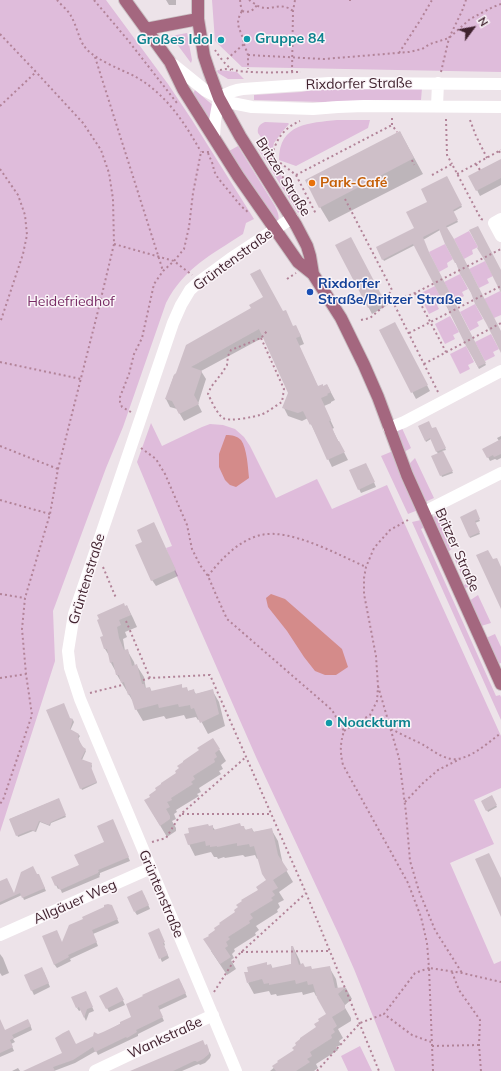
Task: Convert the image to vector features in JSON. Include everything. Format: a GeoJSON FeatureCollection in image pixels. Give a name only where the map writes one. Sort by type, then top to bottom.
{"type":"FeatureCollection","features":[{"type":"Feature","properties":{"kind":"main road","name":"Britzer Straße"},"geometry":{"type":"LineString","coordinates":[[125,0],[170,62],[183,89],[238,176],[298,262],[313,274],[341,318],[378,397],[407,475],[501,684]]}},
{"type":"Feature","properties":{"kind":"main road","name":"Britzer Straße"},"geometry":{"type":"LineString","coordinates":[[198,0],[200,37],[205,61],[219,98],[240,136],[292,218],[307,246],[313,274]]}},
{"type":"Feature","properties":{"kind":"main road"},"geometry":{"type":"LineString","coordinates":[[146,28],[198,19]]}},
{"type":"Feature","properties":{"kind":"street","name":"Rixdorfer Straße"},"geometry":{"type":"LineString","coordinates":[[170,62],[196,84],[219,98],[232,103],[258,107],[313,109],[338,107],[501,107]]}},
{"type":"Feature","properties":{"kind":"street","name":"Rixdorfer Straße"},"geometry":{"type":"LineString","coordinates":[[219,98],[233,90],[329,83],[439,78],[501,84]]}},
{"type":"Feature","properties":{"kind":"street"},"geometry":{"type":"LineString","coordinates":[[436,106],[439,78]]}},
{"type":"Feature","properties":{"kind":"street","name":"Britzer Straße"},"geometry":{"type":"LineString","coordinates":[[214,137],[219,98]]}},
{"type":"Feature","properties":{"kind":"street","name":"Grüntenstraße"},"geometry":{"type":"LineString","coordinates":[[236,1071],[80,699],[70,668],[68,651],[74,614],[173,323],[184,300],[190,290],[200,281],[230,259],[292,218]]}},
{"type":"Feature","properties":{"kind":"street"},"geometry":{"type":"LineString","coordinates":[[498,221],[501,236]]}},
{"type":"Feature","properties":{"kind":"street"},"geometry":{"type":"LineString","coordinates":[[389,428],[404,422],[501,371]]}},
{"type":"Feature","properties":{"kind":"street"},"geometry":{"type":"LineString","coordinates":[[424,512],[501,473]]}},
{"type":"Feature","properties":{"kind":"street","name":"Allgäuer Weg"},"geometry":{"type":"LineString","coordinates":[[0,935],[151,868]]}},
{"type":"Feature","properties":{"kind":"street","name":"Wankstraße"},"geometry":{"type":"LineString","coordinates":[[95,1071],[213,1015]]}},
{"type":"Feature","properties":{"kind":"path"},"geometry":{"type":"LineString","coordinates":[[57,0],[70,14],[84,46],[95,57],[137,78],[151,88],[169,105],[183,122],[201,152],[184,249],[163,271],[154,284],[142,338],[134,354],[120,397],[122,407],[132,412]]}},
{"type":"Feature","properties":{"kind":"path"},"geometry":{"type":"LineString","coordinates":[[94,0],[137,50],[180,108]]}},
{"type":"Feature","properties":{"kind":"path"},"geometry":{"type":"LineString","coordinates":[[240,0],[242,11],[239,16],[238,27],[243,36],[248,55],[248,69]]}},
{"type":"Feature","properties":{"kind":"path"},"geometry":{"type":"LineString","coordinates":[[249,0],[261,7],[283,6],[288,7],[293,11]]}},
{"type":"Feature","properties":{"kind":"path"},"geometry":{"type":"LineString","coordinates":[[292,72],[293,11],[295,0]]}},
{"type":"Feature","properties":{"kind":"path"},"geometry":{"type":"LineString","coordinates":[[399,53],[432,0]]}},
{"type":"Feature","properties":{"kind":"path"},"geometry":{"type":"LineString","coordinates":[[439,78],[449,38],[466,0]]}},
{"type":"Feature","properties":{"kind":"path"},"geometry":{"type":"LineString","coordinates":[[248,55],[324,59],[399,53],[422,49],[430,44],[449,38],[470,19],[501,4]]}},
{"type":"Feature","properties":{"kind":"path"},"geometry":{"type":"LineString","coordinates":[[242,11],[251,12],[257,5]]}},
{"type":"Feature","properties":{"kind":"path"},"geometry":{"type":"LineString","coordinates":[[0,34],[83,123],[101,150],[109,173],[113,198],[114,244],[58,469],[50,514],[25,598],[22,629],[26,674],[32,715],[4,800],[0,804]]}},
{"type":"Feature","properties":{"kind":"path"},"geometry":{"type":"LineString","coordinates":[[226,59],[244,44]]}},
{"type":"Feature","properties":{"kind":"path"},"geometry":{"type":"LineString","coordinates":[[213,48],[233,70]]}},
{"type":"Feature","properties":{"kind":"path"},"geometry":{"type":"LineString","coordinates":[[95,57],[163,271]]}},
{"type":"Feature","properties":{"kind":"path"},"geometry":{"type":"LineString","coordinates":[[217,70],[306,72]]}},
{"type":"Feature","properties":{"kind":"path"},"geometry":{"type":"LineString","coordinates":[[0,106],[36,72]]}},
{"type":"Feature","properties":{"kind":"path"},"geometry":{"type":"LineString","coordinates":[[392,118],[392,124],[397,132]]}},
{"type":"Feature","properties":{"kind":"path"},"geometry":{"type":"LineString","coordinates":[[446,119],[447,155],[481,219],[498,221]]}},
{"type":"Feature","properties":{"kind":"path"},"geometry":{"type":"LineString","coordinates":[[271,160],[278,140],[291,124],[302,120]]}},
{"type":"Feature","properties":{"kind":"path"},"geometry":{"type":"LineString","coordinates":[[470,120],[487,158]]}},
{"type":"Feature","properties":{"kind":"path"},"geometry":{"type":"LineString","coordinates":[[296,175],[392,124]]}},
{"type":"Feature","properties":{"kind":"path"},"geometry":{"type":"LineString","coordinates":[[457,174],[500,151],[501,155]]}},
{"type":"Feature","properties":{"kind":"path"},"geometry":{"type":"LineString","coordinates":[[201,152],[214,152]]}},
{"type":"Feature","properties":{"kind":"path"},"geometry":{"type":"LineString","coordinates":[[208,152],[214,171],[218,178],[240,206],[250,213]]}},
{"type":"Feature","properties":{"kind":"path"},"geometry":{"type":"LineString","coordinates":[[412,160],[414,165]]}},
{"type":"Feature","properties":{"kind":"path"},"geometry":{"type":"LineString","coordinates":[[276,162],[278,161],[296,175],[316,214]]}},
{"type":"Feature","properties":{"kind":"path"},"geometry":{"type":"LineString","coordinates":[[432,175],[452,164]]}},
{"type":"Feature","properties":{"kind":"path"},"geometry":{"type":"LineString","coordinates":[[476,164],[480,170]]}},
{"type":"Feature","properties":{"kind":"path"},"geometry":{"type":"LineString","coordinates":[[0,169],[18,195],[25,214],[27,235],[23,254],[0,323]]}},
{"type":"Feature","properties":{"kind":"path"},"geometry":{"type":"LineString","coordinates":[[345,199],[392,290],[389,294],[443,401]]}},
{"type":"Feature","properties":{"kind":"path"},"geometry":{"type":"LineString","coordinates":[[114,244],[174,261],[200,281]]}},
{"type":"Feature","properties":{"kind":"path"},"geometry":{"type":"LineString","coordinates":[[361,320],[372,317],[385,305],[415,293],[501,249]]}},
{"type":"Feature","properties":{"kind":"path"},"geometry":{"type":"LineString","coordinates":[[287,279],[297,273]]}},
{"type":"Feature","properties":{"kind":"path"},"geometry":{"type":"LineString","coordinates":[[408,333],[501,286]]}},
{"type":"Feature","properties":{"kind":"path"},"geometry":{"type":"LineString","coordinates":[[415,293],[446,352]]}},
{"type":"Feature","properties":{"kind":"path"},"geometry":{"type":"LineString","coordinates":[[424,364],[501,323]]}},
{"type":"Feature","properties":{"kind":"path"},"geometry":{"type":"LineString","coordinates":[[261,338],[284,389],[282,402],[261,415],[227,420],[219,415],[208,394],[211,387],[227,365],[228,356],[231,350],[261,338],[267,331]]}},
{"type":"Feature","properties":{"kind":"path"},"geometry":{"type":"LineString","coordinates":[[0,362],[81,379]]}},
{"type":"Feature","properties":{"kind":"path"},"geometry":{"type":"LineString","coordinates":[[0,446],[58,469]]}},
{"type":"Feature","properties":{"kind":"path"},"geometry":{"type":"LineString","coordinates":[[140,448],[156,459],[165,474],[187,525],[192,548],[200,565],[208,576],[227,619],[332,710],[344,731],[340,753],[343,766],[408,883],[421,917],[427,943],[429,968],[432,1071]]}},
{"type":"Feature","properties":{"kind":"path"},"geometry":{"type":"LineString","coordinates":[[0,500],[50,514]]}},
{"type":"Feature","properties":{"kind":"path"},"geometry":{"type":"LineString","coordinates":[[344,731],[370,715],[377,701],[378,686],[376,656],[364,594],[366,567],[374,548],[390,530],[408,520]]}},
{"type":"Feature","properties":{"kind":"path"},"geometry":{"type":"LineString","coordinates":[[208,576],[218,562],[228,553],[251,538],[262,534],[277,534],[310,543],[366,567]]}},
{"type":"Feature","properties":{"kind":"path"},"geometry":{"type":"LineString","coordinates":[[102,566],[116,598]]}},
{"type":"Feature","properties":{"kind":"path"},"geometry":{"type":"LineString","coordinates":[[0,594],[25,598]]}},
{"type":"Feature","properties":{"kind":"path"},"geometry":{"type":"LineString","coordinates":[[126,621],[150,678]]}},
{"type":"Feature","properties":{"kind":"path"},"geometry":{"type":"LineString","coordinates":[[0,678],[26,674]]}},
{"type":"Feature","properties":{"kind":"path"},"geometry":{"type":"LineString","coordinates":[[143,680],[150,678],[210,675],[306,893],[379,1071]]}},
{"type":"Feature","properties":{"kind":"path"},"geometry":{"type":"LineString","coordinates":[[90,694],[122,685]]}},
{"type":"Feature","properties":{"kind":"path"},"geometry":{"type":"LineString","coordinates":[[378,686],[399,758],[405,802],[410,860],[419,891],[435,930],[462,973]]}},
{"type":"Feature","properties":{"kind":"path"},"geometry":{"type":"LineString","coordinates":[[391,729],[422,744],[438,754],[451,759],[461,758]]}},
{"type":"Feature","properties":{"kind":"path"},"geometry":{"type":"LineString","coordinates":[[405,802],[438,770],[483,747],[501,733]]}},
{"type":"Feature","properties":{"kind":"path"},"geometry":{"type":"LineString","coordinates":[[151,843],[166,838],[181,814],[246,757]]}},
{"type":"Feature","properties":{"kind":"path"},"geometry":{"type":"LineString","coordinates":[[181,814],[271,814]]}},
{"type":"Feature","properties":{"kind":"path"},"geometry":{"type":"LineString","coordinates":[[213,993],[237,956],[306,893]]}},
{"type":"Feature","properties":{"kind":"path"},"geometry":{"type":"LineString","coordinates":[[241,952],[328,951]]}},
{"type":"Feature","properties":{"kind":"path"},"geometry":{"type":"LineString","coordinates":[[317,1071],[360,1023],[384,1014],[415,972],[429,968],[462,973],[501,982]]}},
{"type":"Feature","properties":{"kind":"path"},"geometry":{"type":"LineString","coordinates":[[452,972],[459,990],[480,1020],[479,1045],[482,1071]]}},
{"type":"Feature","properties":{"kind":"path"},"geometry":{"type":"LineString","coordinates":[[384,1014],[412,1034],[431,1042]]}},
{"type":"Feature","properties":{"kind":"path"},"geometry":{"type":"LineString","coordinates":[[432,1046],[479,1045]]}},
{"type":"Feature","properties":{"kind":"green space","name":"Heidefriedhof"},"geometry":{"type":"Polygon","coordinates":[[[0,0],[106,0],[168,84],[254,219],[246,223],[243,234],[209,256],[190,271],[181,280],[166,303],[123,427],[106,468],[53,611],[55,661],[0,832],[0,0]]]}},
{"type":"Feature","properties":{"kind":"green space"},"geometry":{"type":"Polygon","coordinates":[[[212,0],[501,0],[501,72],[242,67],[215,41],[212,0]]]}},
{"type":"Feature","properties":{"kind":"green space"},"geometry":{"type":"Polygon","coordinates":[[[187,33],[192,60],[191,63],[171,36],[187,33]]]}},
{"type":"Feature","properties":{"kind":"green space"},"geometry":{"type":"Polygon","coordinates":[[[218,70],[237,72],[244,79],[228,79],[218,73],[218,70]]]}},
{"type":"Feature","properties":{"kind":"green space"},"geometry":{"type":"Polygon","coordinates":[[[332,87],[422,88],[421,100],[322,102],[254,100],[254,95],[301,92],[332,87]]]}},
{"type":"Feature","properties":{"kind":"green space"},"geometry":{"type":"Polygon","coordinates":[[[195,90],[215,107],[210,119],[193,94],[195,90]]]}},
{"type":"Feature","properties":{"kind":"green space"},"geometry":{"type":"Polygon","coordinates":[[[337,120],[370,120],[368,128],[296,166],[279,160],[280,148],[284,139],[290,132],[307,124],[337,120]]]}},
{"type":"Feature","properties":{"kind":"green space"},"geometry":{"type":"Polygon","coordinates":[[[265,122],[289,124],[274,143],[272,153],[258,133],[259,126],[265,122]]]}},
{"type":"Feature","properties":{"kind":"green space"},"geometry":{"type":"Polygon","coordinates":[[[238,146],[275,206],[279,219],[278,221],[276,221],[229,151],[238,146]]]}},
{"type":"Feature","properties":{"kind":"green space"},"geometry":{"type":"Polygon","coordinates":[[[257,147],[278,171],[300,207],[300,211],[298,213],[257,147]]]}},
{"type":"Feature","properties":{"kind":"green space"},"geometry":{"type":"Polygon","coordinates":[[[469,231],[478,247],[472,250],[473,254],[464,259],[454,239],[469,231]]]}},
{"type":"Feature","properties":{"kind":"green space"},"geometry":{"type":"Polygon","coordinates":[[[445,244],[453,259],[447,263],[448,267],[439,272],[429,252],[445,244]]]}},
{"type":"Feature","properties":{"kind":"green space"},"geometry":{"type":"Polygon","coordinates":[[[485,261],[493,276],[487,279],[489,283],[479,288],[469,269],[485,261]]]}},
{"type":"Feature","properties":{"kind":"green space"},"geometry":{"type":"Polygon","coordinates":[[[460,274],[468,289],[462,292],[464,296],[454,301],[444,282],[460,274]]]}},
{"type":"Feature","properties":{"kind":"green space"},"geometry":{"type":"Polygon","coordinates":[[[435,286],[443,302],[437,305],[439,309],[429,314],[419,294],[435,286]]]}},
{"type":"Feature","properties":{"kind":"green space"},"geometry":{"type":"Polygon","coordinates":[[[500,291],[501,315],[494,318],[484,299],[500,291]]]}},
{"type":"Feature","properties":{"kind":"green space"},"geometry":{"type":"Polygon","coordinates":[[[475,304],[483,319],[477,322],[479,326],[470,331],[460,312],[475,304]]]}},
{"type":"Feature","properties":{"kind":"green space"},"geometry":{"type":"Polygon","coordinates":[[[450,316],[459,332],[453,335],[455,339],[445,344],[435,324],[450,316]]]}},
{"type":"Feature","properties":{"kind":"green space"},"geometry":{"type":"Polygon","coordinates":[[[491,334],[499,349],[493,352],[495,356],[485,361],[475,342],[491,334]]]}},
{"type":"Feature","properties":{"kind":"green space"},"geometry":{"type":"Polygon","coordinates":[[[466,346],[474,362],[468,365],[470,369],[460,374],[450,354],[466,346]]]}},
{"type":"Feature","properties":{"kind":"green space"},"geometry":{"type":"Polygon","coordinates":[[[151,423],[162,446],[210,424],[223,425],[235,429],[244,437],[250,446],[276,498],[317,479],[332,509],[387,485],[501,736],[501,788],[474,800],[494,844],[450,863],[494,964],[501,961],[501,1071],[395,1071],[354,969],[256,757],[174,570],[166,548],[172,546],[137,462],[151,423]]]}},
{"type":"Feature","properties":{"kind":"green space"},"geometry":{"type":"Polygon","coordinates":[[[401,426],[411,448],[404,452],[395,430],[401,426]]]}},
{"type":"Feature","properties":{"kind":"green space"},"geometry":{"type":"Polygon","coordinates":[[[393,451],[418,510],[408,514],[381,456],[393,451]]]}},
{"type":"Feature","properties":{"kind":"green space"},"geometry":{"type":"Polygon","coordinates":[[[415,458],[434,498],[425,502],[409,464],[415,458]]]}},
{"type":"Feature","properties":{"kind":"green space"},"geometry":{"type":"Polygon","coordinates":[[[440,513],[455,546],[448,552],[432,518],[440,513]]]}},
{"type":"Feature","properties":{"kind":"green space"},"geometry":{"type":"Polygon","coordinates":[[[421,520],[425,527],[421,529],[496,696],[500,695],[501,697],[501,720],[412,522],[421,520]]]}},
{"type":"Feature","properties":{"kind":"green space"},"geometry":{"type":"Polygon","coordinates":[[[459,556],[472,584],[464,589],[462,586],[466,584],[455,560],[459,556]]]}},
{"type":"Feature","properties":{"kind":"green space"},"geometry":{"type":"Polygon","coordinates":[[[478,595],[491,623],[481,626],[469,601],[478,595]]]}},
{"type":"Feature","properties":{"kind":"green space"},"geometry":{"type":"Polygon","coordinates":[[[495,634],[501,647],[501,663],[498,664],[486,638],[495,634]]]}},
{"type":"Feature","properties":{"kind":"green space"},"geometry":{"type":"Polygon","coordinates":[[[360,1046],[372,1071],[348,1071],[341,1056],[360,1046]]]}},
{"type":"Feature","properties":{"kind":"shaded area"},"geometry":{"type":"Polygon","coordinates":[[[226,435],[234,436],[241,440],[246,453],[249,478],[236,487],[230,485],[225,480],[219,467],[219,454],[226,435]]]}},
{"type":"Feature","properties":{"kind":"shaded area"},"geometry":{"type":"Polygon","coordinates":[[[271,594],[285,599],[342,649],[348,667],[336,675],[325,675],[315,671],[268,607],[266,598],[271,594]]]}},
{"type":"Feature","properties":{"kind":"building"},"geometry":{"type":"Polygon","coordinates":[[[400,131],[414,158],[319,208],[305,180],[400,131]]]}},
{"type":"Feature","properties":{"kind":"building"},"geometry":{"type":"Polygon","coordinates":[[[501,159],[501,178],[476,191],[468,176],[501,159]]]}},
{"type":"Feature","properties":{"kind":"building"},"geometry":{"type":"Polygon","coordinates":[[[447,176],[462,205],[453,210],[458,220],[446,226],[501,331],[501,353],[445,244],[439,229],[423,237],[429,252],[486,363],[478,367],[413,244],[382,260],[376,247],[414,228],[406,212],[427,202],[421,189],[447,176]]]}},
{"type":"Feature","properties":{"kind":"building"},"geometry":{"type":"Polygon","coordinates":[[[478,226],[501,270],[501,293],[469,230],[478,226]]]}},
{"type":"Feature","properties":{"kind":"building"},"geometry":{"type":"Polygon","coordinates":[[[351,237],[384,300],[368,308],[335,245],[351,237]]]}},
{"type":"Feature","properties":{"kind":"building"},"geometry":{"type":"Polygon","coordinates":[[[260,269],[283,311],[286,310],[293,326],[296,325],[301,336],[296,338],[318,386],[327,384],[331,392],[321,398],[331,420],[329,421],[345,452],[327,460],[311,424],[310,425],[303,411],[298,413],[282,408],[288,393],[259,329],[191,367],[202,371],[194,395],[199,404],[179,414],[172,401],[165,399],[186,345],[251,308],[249,305],[263,297],[250,274],[260,269]]]}},
{"type":"Feature","properties":{"kind":"building"},"geometry":{"type":"Polygon","coordinates":[[[395,322],[428,385],[411,393],[379,330],[395,322]]]}},
{"type":"Feature","properties":{"kind":"building"},"geometry":{"type":"Polygon","coordinates":[[[429,421],[432,428],[436,427],[446,448],[436,452],[430,438],[425,441],[418,426],[429,421]]]}},
{"type":"Feature","properties":{"kind":"building"},"geometry":{"type":"Polygon","coordinates":[[[501,439],[501,454],[494,457],[493,455],[487,458],[482,449],[501,439]]]}},
{"type":"Feature","properties":{"kind":"building"},"geometry":{"type":"Polygon","coordinates":[[[443,451],[453,471],[440,476],[431,456],[443,451]]]}},
{"type":"Feature","properties":{"kind":"building"},"geometry":{"type":"Polygon","coordinates":[[[366,463],[375,482],[358,490],[349,470],[366,463]]]}},
{"type":"Feature","properties":{"kind":"building"},"geometry":{"type":"Polygon","coordinates":[[[476,509],[480,519],[475,521],[480,532],[469,537],[460,517],[476,509]]]}},
{"type":"Feature","properties":{"kind":"building"},"geometry":{"type":"Polygon","coordinates":[[[154,522],[176,570],[151,581],[135,545],[142,542],[137,530],[154,522]]]}},
{"type":"Feature","properties":{"kind":"building"},"geometry":{"type":"Polygon","coordinates":[[[488,550],[493,559],[497,558],[501,567],[501,609],[476,555],[488,550]]]}},
{"type":"Feature","properties":{"kind":"building"},"geometry":{"type":"Polygon","coordinates":[[[124,603],[125,606],[127,605],[131,615],[119,620],[121,625],[117,627],[119,638],[124,650],[128,649],[132,666],[137,664],[142,684],[144,684],[145,688],[150,687],[151,691],[182,684],[182,688],[187,687],[188,691],[194,689],[195,694],[213,689],[219,714],[200,723],[194,708],[191,709],[190,705],[179,707],[178,704],[159,708],[158,704],[135,710],[124,682],[121,683],[119,675],[116,675],[113,662],[110,663],[107,649],[104,649],[100,637],[103,636],[97,620],[99,619],[97,615],[124,603]]]}},
{"type":"Feature","properties":{"kind":"building"},"geometry":{"type":"Polygon","coordinates":[[[64,703],[70,718],[73,719],[70,729],[79,734],[78,737],[80,742],[86,749],[81,759],[92,763],[91,767],[97,782],[80,789],[46,710],[64,703]]]}},
{"type":"Feature","properties":{"kind":"building"},"geometry":{"type":"Polygon","coordinates":[[[213,738],[220,749],[215,753],[217,757],[214,759],[215,762],[193,776],[195,779],[191,782],[193,784],[171,798],[172,800],[167,802],[170,807],[166,809],[170,819],[160,826],[144,800],[150,797],[149,795],[156,790],[155,788],[176,773],[175,771],[179,768],[177,766],[199,750],[197,748],[213,738]]]}},
{"type":"Feature","properties":{"kind":"building"},"geometry":{"type":"Polygon","coordinates":[[[492,795],[497,805],[486,811],[481,801],[492,795]]]}},
{"type":"Feature","properties":{"kind":"building"},"geometry":{"type":"Polygon","coordinates":[[[59,798],[66,815],[51,822],[49,825],[39,821],[35,831],[31,830],[16,836],[9,819],[59,798]]]}},
{"type":"Feature","properties":{"kind":"building"},"geometry":{"type":"Polygon","coordinates":[[[113,819],[129,857],[98,870],[98,873],[60,890],[57,885],[55,886],[51,877],[79,865],[74,855],[104,842],[97,826],[113,819]]]}},
{"type":"Feature","properties":{"kind":"building"},"geometry":{"type":"Polygon","coordinates":[[[240,823],[241,826],[244,826],[245,830],[252,828],[253,832],[272,828],[278,855],[288,870],[273,880],[278,888],[272,891],[275,895],[271,898],[273,900],[250,914],[253,918],[249,921],[250,923],[228,937],[230,939],[226,942],[228,946],[225,948],[231,957],[220,964],[203,939],[215,930],[214,928],[220,924],[219,923],[235,912],[234,910],[238,907],[236,905],[242,901],[241,900],[258,890],[256,887],[266,880],[262,874],[254,846],[250,847],[249,844],[237,846],[237,843],[210,847],[210,845],[206,846],[205,841],[188,845],[184,834],[189,833],[188,828],[208,824],[209,826],[213,825],[213,830],[240,823]]]}},
{"type":"Feature","properties":{"kind":"building"},"geometry":{"type":"Polygon","coordinates":[[[489,853],[501,878],[501,917],[475,859],[489,853]]]}},
{"type":"Feature","properties":{"kind":"building"},"geometry":{"type":"Polygon","coordinates":[[[33,866],[37,874],[39,874],[45,888],[22,898],[20,893],[0,902],[0,881],[7,878],[14,893],[21,872],[33,866]]]}},
{"type":"Feature","properties":{"kind":"building"},"geometry":{"type":"Polygon","coordinates":[[[142,890],[149,905],[134,912],[127,897],[142,890]]]}},
{"type":"Feature","properties":{"kind":"building"},"geometry":{"type":"Polygon","coordinates":[[[108,904],[112,905],[118,919],[92,930],[97,942],[68,955],[69,957],[54,965],[42,936],[57,930],[62,942],[69,925],[83,919],[82,917],[108,904]]]}},
{"type":"Feature","properties":{"kind":"building"},"geometry":{"type":"Polygon","coordinates":[[[159,928],[165,942],[163,943],[168,955],[159,959],[148,933],[159,928]]]}},
{"type":"Feature","properties":{"kind":"building"},"geometry":{"type":"Polygon","coordinates":[[[291,946],[293,946],[299,965],[303,963],[305,967],[311,966],[312,969],[330,966],[335,988],[346,987],[338,994],[345,1005],[345,1009],[332,1017],[337,1026],[333,1029],[335,1032],[331,1035],[332,1038],[310,1052],[312,1056],[307,1059],[310,1062],[296,1071],[276,1071],[272,1066],[294,1050],[292,1048],[296,1045],[295,1043],[316,1027],[314,1024],[319,1021],[318,1019],[326,1014],[317,998],[313,984],[308,985],[307,981],[296,984],[295,980],[269,985],[269,983],[264,984],[262,979],[247,983],[244,972],[248,972],[247,967],[267,962],[267,965],[271,964],[272,968],[291,964],[291,946]]]}},
{"type":"Feature","properties":{"kind":"building"},"geometry":{"type":"Polygon","coordinates":[[[42,967],[49,983],[31,991],[24,975],[42,967]]]}},
{"type":"Feature","properties":{"kind":"building"},"geometry":{"type":"Polygon","coordinates":[[[179,978],[186,993],[158,1006],[163,1017],[136,1030],[137,1032],[127,1038],[126,1037],[95,1052],[93,1047],[73,1060],[53,1067],[55,1071],[23,1071],[62,1053],[55,1038],[63,1033],[69,1030],[76,1044],[93,1036],[94,1032],[98,1034],[120,1024],[120,1022],[131,1017],[126,1004],[179,978]]]}},
{"type":"Feature","properties":{"kind":"building"},"geometry":{"type":"Polygon","coordinates":[[[117,987],[124,1000],[106,1009],[99,996],[117,987]]]}},
{"type":"Feature","properties":{"kind":"building"},"geometry":{"type":"Polygon","coordinates":[[[86,991],[93,1007],[87,1009],[84,1018],[79,1007],[76,1008],[71,997],[86,991]]]}},
{"type":"Feature","properties":{"kind":"building"},"geometry":{"type":"Polygon","coordinates":[[[0,1019],[5,1030],[28,1019],[31,1026],[12,1035],[14,1038],[10,1040],[13,1047],[0,1053],[0,1019]]]}},
{"type":"Feature","properties":{"kind":"building"},"geometry":{"type":"Polygon","coordinates":[[[203,1040],[205,1045],[207,1044],[209,1054],[197,1062],[194,1061],[173,1071],[130,1071],[203,1040]]]}},
{"type":"Feature","properties":{"kind":"place","name":"Gruppe 84"},"geometry":{"type":"Point","coordinates":[247,39]}},
{"type":"Feature","properties":{"kind":"place","name":"Großes Idol"},"geometry":{"type":"Point","coordinates":[221,40]}},
{"type":"Feature","properties":{"kind":"place","name":"Park-Café"},"geometry":{"type":"Point","coordinates":[312,183]}},
{"type":"Feature","properties":{"kind":"place","name":"Rixdorfer Straße/Britzer Straße"},"geometry":{"type":"Point","coordinates":[310,292]}},
{"type":"Feature","properties":{"kind":"place","name":"Noackturm"},"geometry":{"type":"Point","coordinates":[329,723]}}]}
